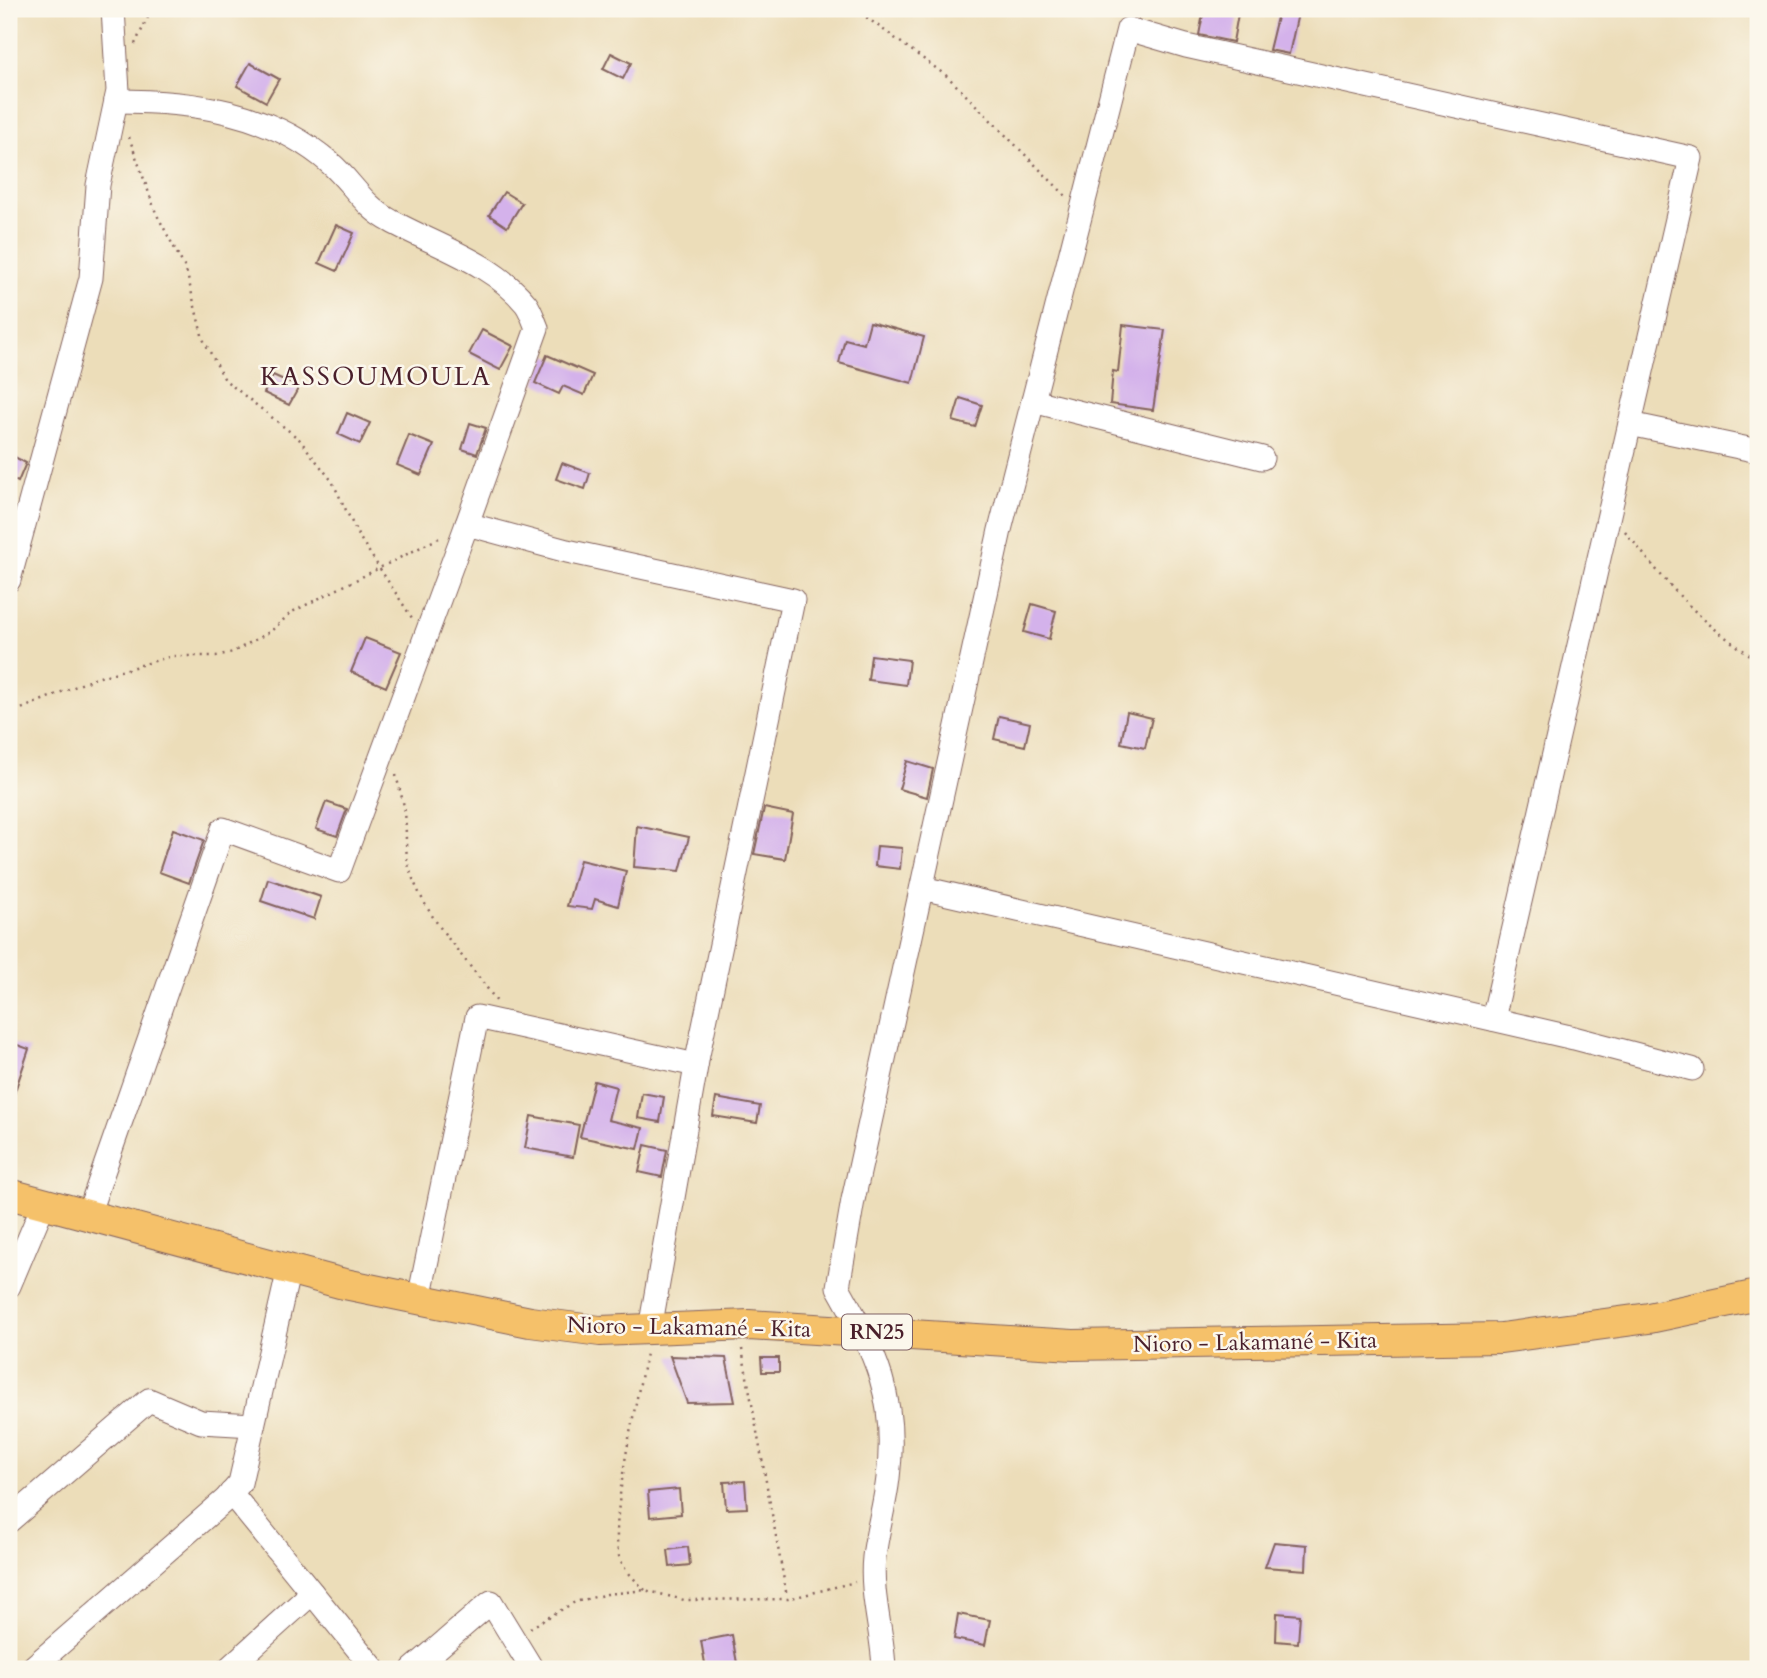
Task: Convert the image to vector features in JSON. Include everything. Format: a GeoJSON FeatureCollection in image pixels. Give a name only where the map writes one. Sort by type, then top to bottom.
{"type":"FeatureCollection","features":[{"type":"Feature","properties":{"kind":"main road","name":"Nioro - Lakamané - Kita"},"geometry":{"type":"LineString","coordinates":[[9,1194],[289,1269],[530,1322],[600,1331],[737,1325],[1073,1345],[1501,1338],[1648,1318],[1758,1295]]}},
{"type":"Feature","properties":{"kind":"street"},"geometry":{"type":"LineString","coordinates":[[9,580],[91,278],[98,185],[116,101],[113,9]]}},
{"type":"Feature","properties":{"kind":"street"},"geometry":{"type":"LineString","coordinates":[[884,1669],[874,1560],[889,1477],[890,1409],[883,1377],[863,1332],[838,1287],[1000,530],[1128,29],[1186,46],[1691,158],[1493,1019]]}},
{"type":"Feature","properties":{"kind":"street"},"geometry":{"type":"LineString","coordinates":[[88,1215],[223,829],[339,871],[537,328],[527,305],[495,278],[460,255],[388,220],[364,203],[333,165],[313,149],[234,111],[171,101],[116,101]]}},
{"type":"Feature","properties":{"kind":"street"},"geometry":{"type":"LineString","coordinates":[[1033,401],[1262,458]]}},
{"type":"Feature","properties":{"kind":"street"},"geometry":{"type":"LineString","coordinates":[[1630,424],[1758,451]]}},
{"type":"Feature","properties":{"kind":"street"},"geometry":{"type":"LineString","coordinates":[[467,524],[567,551],[793,600],[696,1065],[650,1329]]}},
{"type":"Feature","properties":{"kind":"street"},"geometry":{"type":"LineString","coordinates":[[922,888],[1493,1019],[1692,1069]]}},
{"type":"Feature","properties":{"kind":"street"},"geometry":{"type":"LineString","coordinates":[[419,1299],[477,1017],[696,1065]]}},
{"type":"Feature","properties":{"kind":"street"},"geometry":{"type":"LineString","coordinates":[[9,1286],[30,1242],[44,1203]]}},
{"type":"Feature","properties":{"kind":"street"},"geometry":{"type":"LineString","coordinates":[[31,1669],[240,1483],[289,1269]]}},
{"type":"Feature","properties":{"kind":"street"},"geometry":{"type":"LineString","coordinates":[[9,1521],[149,1400],[201,1422],[253,1425]]}},
{"type":"Feature","properties":{"kind":"street"},"geometry":{"type":"LineString","coordinates":[[231,1493],[374,1669]]}},
{"type":"Feature","properties":{"kind":"street"},"geometry":{"type":"LineString","coordinates":[[228,1669],[312,1593]]}},
{"type":"Feature","properties":{"kind":"street"},"geometry":{"type":"LineString","coordinates":[[413,1669],[491,1602],[532,1669]]}},
{"type":"Feature","properties":{"kind":"path"},"geometry":{"type":"LineString","coordinates":[[855,9],[948,77],[1081,211]]}},
{"type":"Feature","properties":{"kind":"path"},"geometry":{"type":"LineString","coordinates":[[116,101],[156,213],[186,271],[203,339],[218,368],[225,380],[299,439],[332,481],[358,535],[425,638]]}},
{"type":"Feature","properties":{"kind":"path"},"geometry":{"type":"LineString","coordinates":[[1609,512],[1679,599],[1723,637],[1758,660]]}},
{"type":"Feature","properties":{"kind":"path"},"geometry":{"type":"LineString","coordinates":[[9,714],[80,684],[172,656],[216,656],[233,652],[271,631],[292,612],[467,524]]}},
{"type":"Feature","properties":{"kind":"path"},"geometry":{"type":"LineString","coordinates":[[387,741],[405,811],[409,868],[421,899],[435,923],[475,970],[513,1025]]}},
{"type":"Feature","properties":{"kind":"path"},"geometry":{"type":"LineString","coordinates":[[737,1325],[788,1599]]}},
{"type":"Feature","properties":{"kind":"path"},"geometry":{"type":"LineString","coordinates":[[645,1590],[632,1577],[620,1557],[617,1526],[650,1329]]}},
{"type":"Feature","properties":{"kind":"path"},"geometry":{"type":"LineString","coordinates":[[514,1640],[550,1614],[576,1602],[645,1590],[684,1600],[788,1599],[875,1577]]}},
{"type":"Feature","properties":{"kind":"building"},"geometry":{"type":"Polygon","coordinates":[[[1204,9],[1238,14],[1233,42],[1199,35],[1204,9]]]}},
{"type":"Feature","properties":{"kind":"building"},"geometry":{"type":"Polygon","coordinates":[[[1279,9],[1299,9],[1289,54],[1269,50],[1279,9]]]}},
{"type":"Feature","properties":{"kind":"building"},"geometry":{"type":"Polygon","coordinates":[[[611,53],[631,63],[623,79],[603,69],[611,53]]]}},
{"type":"Feature","properties":{"kind":"building"},"geometry":{"type":"Polygon","coordinates":[[[250,63],[279,79],[266,102],[237,86],[250,63]]]}},
{"type":"Feature","properties":{"kind":"building"},"geometry":{"type":"Polygon","coordinates":[[[504,192],[522,203],[507,227],[489,215],[504,192]]]}},
{"type":"Feature","properties":{"kind":"building"},"geometry":{"type":"Polygon","coordinates":[[[336,225],[354,233],[337,271],[319,263],[336,225]]]}},
{"type":"Feature","properties":{"kind":"building"},"geometry":{"type":"Polygon","coordinates":[[[870,322],[924,337],[912,383],[839,363],[845,339],[864,344],[870,322]]]}},
{"type":"Feature","properties":{"kind":"building"},"geometry":{"type":"Polygon","coordinates":[[[1123,325],[1165,330],[1153,410],[1110,404],[1113,371],[1118,372],[1123,325]]]}},
{"type":"Feature","properties":{"kind":"building"},"geometry":{"type":"Polygon","coordinates":[[[482,330],[513,346],[500,370],[469,354],[482,330]]]}},
{"type":"Feature","properties":{"kind":"building"},"geometry":{"type":"Polygon","coordinates":[[[547,355],[593,375],[584,395],[563,386],[559,394],[535,383],[547,355]]]}},
{"type":"Feature","properties":{"kind":"building"},"geometry":{"type":"Polygon","coordinates":[[[273,375],[299,387],[289,405],[264,393],[273,375]]]}},
{"type":"Feature","properties":{"kind":"building"},"geometry":{"type":"Polygon","coordinates":[[[960,398],[982,405],[975,427],[953,421],[960,398]]]}},
{"type":"Feature","properties":{"kind":"building"},"geometry":{"type":"Polygon","coordinates":[[[347,413],[370,423],[360,444],[338,434],[347,413]]]}},
{"type":"Feature","properties":{"kind":"building"},"geometry":{"type":"Polygon","coordinates":[[[470,423],[486,428],[477,454],[462,449],[470,423]]]}},
{"type":"Feature","properties":{"kind":"building"},"geometry":{"type":"Polygon","coordinates":[[[409,435],[434,445],[421,475],[397,465],[409,435]]]}},
{"type":"Feature","properties":{"kind":"building"},"geometry":{"type":"Polygon","coordinates":[[[9,454],[26,463],[18,482],[9,477],[9,454]]]}},
{"type":"Feature","properties":{"kind":"building"},"geometry":{"type":"Polygon","coordinates":[[[562,463],[590,473],[585,489],[556,479],[562,463]]]}},
{"type":"Feature","properties":{"kind":"building"},"geometry":{"type":"Polygon","coordinates":[[[1032,604],[1056,611],[1049,639],[1024,632],[1032,604]]]}},
{"type":"Feature","properties":{"kind":"building"},"geometry":{"type":"Polygon","coordinates":[[[365,638],[401,652],[386,687],[351,672],[365,638]]]}},
{"type":"Feature","properties":{"kind":"building"},"geometry":{"type":"Polygon","coordinates":[[[871,655],[909,660],[906,685],[868,680],[871,655]]]}},
{"type":"Feature","properties":{"kind":"building"},"geometry":{"type":"Polygon","coordinates":[[[1127,712],[1152,718],[1145,748],[1121,743],[1127,712]]]}},
{"type":"Feature","properties":{"kind":"building"},"geometry":{"type":"Polygon","coordinates":[[[999,716],[1030,723],[1025,746],[994,739],[999,716]]]}},
{"type":"Feature","properties":{"kind":"building"},"geometry":{"type":"Polygon","coordinates":[[[907,761],[933,769],[927,797],[899,789],[907,761]]]}},
{"type":"Feature","properties":{"kind":"building"},"geometry":{"type":"Polygon","coordinates":[[[326,802],[347,809],[337,836],[316,829],[326,802]]]}},
{"type":"Feature","properties":{"kind":"building"},"geometry":{"type":"Polygon","coordinates":[[[764,808],[793,814],[785,859],[754,854],[764,808]]]}},
{"type":"Feature","properties":{"kind":"building"},"geometry":{"type":"Polygon","coordinates":[[[637,826],[689,837],[680,871],[634,867],[637,826]]]}},
{"type":"Feature","properties":{"kind":"building"},"geometry":{"type":"Polygon","coordinates":[[[173,829],[204,840],[189,883],[159,872],[173,829]]]}},
{"type":"Feature","properties":{"kind":"building"},"geometry":{"type":"Polygon","coordinates":[[[877,846],[902,848],[900,869],[875,866],[877,846]]]}},
{"type":"Feature","properties":{"kind":"building"},"geometry":{"type":"Polygon","coordinates":[[[580,860],[626,871],[618,906],[595,899],[592,909],[567,906],[580,860]]]}},
{"type":"Feature","properties":{"kind":"building"},"geometry":{"type":"Polygon","coordinates":[[[268,879],[321,897],[314,919],[261,901],[268,879]]]}},
{"type":"Feature","properties":{"kind":"building"},"geometry":{"type":"Polygon","coordinates":[[[9,1042],[29,1049],[11,1103],[9,1103],[9,1042]]]}},
{"type":"Feature","properties":{"kind":"building"},"geometry":{"type":"Polygon","coordinates":[[[594,1081],[616,1087],[608,1120],[643,1128],[638,1149],[580,1137],[594,1081]]]}},
{"type":"Feature","properties":{"kind":"building"},"geometry":{"type":"Polygon","coordinates":[[[642,1093],[664,1097],[660,1122],[638,1118],[642,1093]]]}},
{"type":"Feature","properties":{"kind":"building"},"geometry":{"type":"Polygon","coordinates":[[[716,1098],[760,1106],[757,1123],[713,1116],[716,1098]]]}},
{"type":"Feature","properties":{"kind":"building"},"geometry":{"type":"Polygon","coordinates":[[[531,1116],[579,1125],[573,1157],[525,1148],[531,1116]]]}},
{"type":"Feature","properties":{"kind":"building"},"geometry":{"type":"Polygon","coordinates":[[[645,1145],[667,1150],[662,1177],[639,1172],[645,1145]]]}},
{"type":"Feature","properties":{"kind":"building"},"geometry":{"type":"Polygon","coordinates":[[[670,1356],[726,1358],[735,1402],[687,1403],[670,1356]]]}},
{"type":"Feature","properties":{"kind":"building"},"geometry":{"type":"Polygon","coordinates":[[[761,1358],[779,1358],[779,1372],[762,1372],[761,1358]]]}},
{"type":"Feature","properties":{"kind":"building"},"geometry":{"type":"Polygon","coordinates":[[[745,1481],[747,1508],[726,1509],[724,1482],[745,1481]]]}},
{"type":"Feature","properties":{"kind":"building"},"geometry":{"type":"Polygon","coordinates":[[[679,1489],[681,1514],[650,1517],[648,1492],[679,1489]]]}},
{"type":"Feature","properties":{"kind":"building"},"geometry":{"type":"Polygon","coordinates":[[[1274,1542],[1307,1545],[1306,1570],[1265,1567],[1274,1542]]]}},
{"type":"Feature","properties":{"kind":"building"},"geometry":{"type":"Polygon","coordinates":[[[688,1547],[690,1565],[670,1567],[668,1550],[688,1547]]]}},
{"type":"Feature","properties":{"kind":"building"},"geometry":{"type":"Polygon","coordinates":[[[1277,1613],[1300,1615],[1298,1643],[1276,1641],[1277,1613]]]}},
{"type":"Feature","properties":{"kind":"building"},"geometry":{"type":"Polygon","coordinates":[[[958,1614],[990,1620],[985,1645],[954,1639],[958,1614]]]}},
{"type":"Feature","properties":{"kind":"building"},"geometry":{"type":"Polygon","coordinates":[[[732,1635],[738,1669],[706,1669],[701,1641],[732,1635]]]}},
{"type":"Feature","properties":{"kind":"district","name":"KASSOUMOULA"},"geometry":{"type":"Point","coordinates":[376,376]}}]}
